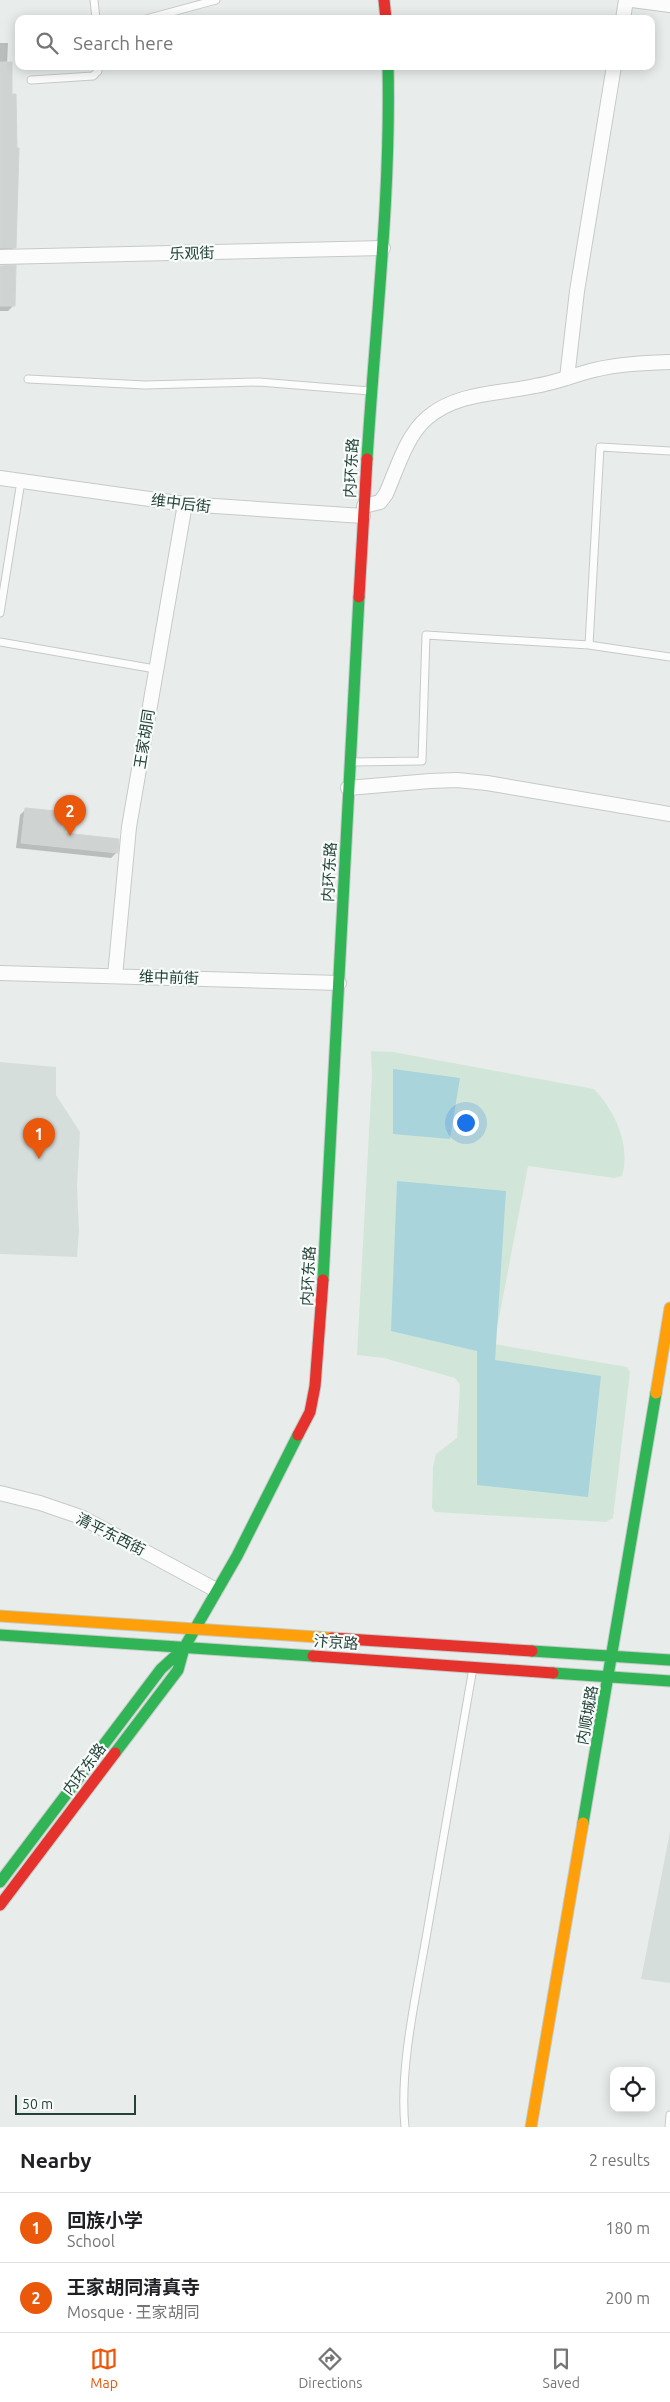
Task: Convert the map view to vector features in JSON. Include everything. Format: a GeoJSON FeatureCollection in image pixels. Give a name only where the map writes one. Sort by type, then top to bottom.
{"type":"FeatureCollection","features":[{"type":"Feature","properties":{"kind":"street"},"geometry":{"type":"LineString","coordinates":[[384,0],[386,15]]}},
{"type":"Feature","properties":{"kind":"street"},"geometry":{"type":"LineString","coordinates":[[624,15],[626,0]]}},
{"type":"Feature","properties":{"kind":"street"},"geometry":{"type":"LineString","coordinates":[[632,0],[670,5]]}},
{"type":"Feature","properties":{"kind":"street","name":"内环东路"},"geometry":{"type":"LineString","coordinates":[[0,1905],[178,1670],[184,1648],[297,1440],[310,1412],[314,1394],[320,1337],[363,511],[371,391],[389,191],[390,112],[388,70]]}},
{"type":"Feature","properties":{"kind":"street"},"geometry":{"type":"LineString","coordinates":[[567,378],[577,291],[613,70]]}},
{"type":"Feature","properties":{"kind":"street","name":"乐观街"},"geometry":{"type":"LineString","coordinates":[[0,257],[383,248]]}},
{"type":"Feature","properties":{"kind":"street"},"geometry":{"type":"LineString","coordinates":[[363,511],[380,502],[386,494],[414,431],[428,417],[446,404],[478,394],[536,386],[603,368],[636,363],[670,362]]}},
{"type":"Feature","properties":{"kind":"street","name":"维中后街"},"geometry":{"type":"LineString","coordinates":[[0,478],[185,504],[363,511]]}},
{"type":"Feature","properties":{"kind":"street","name":"王家胡同"},"geometry":{"type":"LineString","coordinates":[[115,976],[129,827],[185,504]]}},
{"type":"Feature","properties":{"kind":"street"},"geometry":{"type":"LineString","coordinates":[[348,788],[457,780],[487,783],[670,814]]}},
{"type":"Feature","properties":{"kind":"street","name":"维中前街"},"geometry":{"type":"LineString","coordinates":[[0,973],[339,983]]}},
{"type":"Feature","properties":{"kind":"street","name":"内顺城路"},"geometry":{"type":"LineString","coordinates":[[531,2127],[670,1308]]}},
{"type":"Feature","properties":{"kind":"street","name":"清平东西街"},"geometry":{"type":"LineString","coordinates":[[0,1493],[40,1503],[80,1517],[216,1590]]}},
{"type":"Feature","properties":{"kind":"street","name":"汴京路"},"geometry":{"type":"LineString","coordinates":[[0,1616],[670,1660]]}},
{"type":"Feature","properties":{"kind":"street","name":"汴京路"},"geometry":{"type":"LineString","coordinates":[[0,1635],[474,1666],[670,1681]]}},
{"type":"Feature","properties":{"kind":"street","name":"内环东路"},"geometry":{"type":"LineString","coordinates":[[0,1882],[161,1669],[184,1648]]}},
{"type":"Feature","properties":{"kind":"lane"},"geometry":{"type":"LineString","coordinates":[[94,0],[96,15]]}},
{"type":"Feature","properties":{"kind":"lane"},"geometry":{"type":"LineString","coordinates":[[161,15],[216,0]]}},
{"type":"Feature","properties":{"kind":"lane"},"geometry":{"type":"LineString","coordinates":[[32,80],[93,76],[98,70]]}},
{"type":"Feature","properties":{"kind":"lane"},"geometry":{"type":"LineString","coordinates":[[28,379],[145,385],[259,382],[371,391]]}},
{"type":"Feature","properties":{"kind":"lane"},"geometry":{"type":"LineString","coordinates":[[589,645],[600,447],[670,451]]}},
{"type":"Feature","properties":{"kind":"lane"},"geometry":{"type":"LineString","coordinates":[[0,613],[21,481]]}},
{"type":"Feature","properties":{"kind":"lane"},"geometry":{"type":"LineString","coordinates":[[349,762],[422,761],[426,635],[589,645],[670,657]]}},
{"type":"Feature","properties":{"kind":"lane"},"geometry":{"type":"LineString","coordinates":[[0,642],[156,668]]}},
{"type":"Feature","properties":{"kind":"lane"},"geometry":{"type":"LineString","coordinates":[[405,2127],[402,2106],[420,1972],[474,1666]]}},
{"type":"Feature","properties":{"kind":"lane"},"geometry":{"type":"LineString","coordinates":[[668,2127],[670,2115]]}},
{"type":"Feature","properties":{"kind":"shaded area"},"geometry":{"type":"Polygon","coordinates":[[[0,1062],[56,1067],[56,1095],[80,1132],[77,1186],[79,1231],[77,1257],[0,1254],[0,1062]]]}},
{"type":"Feature","properties":{"kind":"shaded area"},"geometry":{"type":"Polygon","coordinates":[[[670,1832],[670,1983],[641,1979],[670,1832]]]}},
{"type":"Feature","properties":{"kind":"green space"},"geometry":{"type":"Polygon","coordinates":[[[371,1051],[393,1052],[594,1089],[614,1118],[623,1141],[624,1164],[622,1176],[614,1178],[528,1166],[494,1344],[627,1367],[630,1372],[613,1518],[606,1522],[435,1512],[432,1508],[433,1467],[436,1454],[457,1438],[460,1385],[455,1378],[384,1358],[357,1355],[372,1076],[371,1051]]]}},
{"type":"Feature","properties":{"kind":"water"},"geometry":{"type":"Polygon","coordinates":[[[393,1069],[460,1078],[450,1139],[393,1134],[393,1069]]]}},
{"type":"Feature","properties":{"kind":"water"},"geometry":{"type":"Polygon","coordinates":[[[397,1181],[506,1191],[495,1360],[601,1376],[588,1497],[477,1485],[477,1351],[391,1331],[397,1181]]]}},
{"type":"Feature","properties":{"kind":"building"},"geometry":{"type":"Polygon","coordinates":[[[0,62],[12,62],[12,94],[16,94],[17,148],[19,148],[16,248],[0,248],[0,62]]]}},
{"type":"Feature","properties":{"kind":"building"},"geometry":{"type":"Polygon","coordinates":[[[16,265],[15,306],[0,306],[0,266],[16,265]]]}},
{"type":"Feature","properties":{"kind":"building"},"geometry":{"type":"Polygon","coordinates":[[[25,808],[67,812],[65,833],[119,839],[118,853],[21,843],[25,808]]]}},
{"type":"Feature","properties":{"kind":"traffic: fast"},"geometry":{"type":"LineString","coordinates":[[367,459],[385,214],[388,70]]}},
{"type":"Feature","properties":{"kind":"traffic: fast"},"geometry":{"type":"LineString","coordinates":[[323,1280],[359,597]]}},
{"type":"Feature","properties":{"kind":"traffic: fast"},"geometry":{"type":"LineString","coordinates":[[583,1823],[656,1393]]}},
{"type":"Feature","properties":{"kind":"traffic: fast"},"geometry":{"type":"LineString","coordinates":[[115,1753],[178,1670],[184,1648],[237,1556],[298,1435]]}},
{"type":"Feature","properties":{"kind":"traffic: fast"},"geometry":{"type":"LineString","coordinates":[[0,1635],[313,1656]]}},
{"type":"Feature","properties":{"kind":"traffic: fast"},"geometry":{"type":"LineString","coordinates":[[0,1882],[161,1669],[184,1648]]}},
{"type":"Feature","properties":{"kind":"traffic: fast"},"geometry":{"type":"LineString","coordinates":[[532,1651],[670,1660]]}},
{"type":"Feature","properties":{"kind":"traffic: fast"},"geometry":{"type":"LineString","coordinates":[[553,1673],[670,1681]]}},
{"type":"Feature","properties":{"kind":"traffic: slow"},"geometry":{"type":"LineString","coordinates":[[656,1393],[670,1308]]}},
{"type":"Feature","properties":{"kind":"traffic: slow"},"geometry":{"type":"LineString","coordinates":[[0,1616],[332,1638]]}},
{"type":"Feature","properties":{"kind":"traffic: slow"},"geometry":{"type":"LineString","coordinates":[[531,2127],[583,1823]]}},
{"type":"Feature","properties":{"kind":"traffic: jam"},"geometry":{"type":"LineString","coordinates":[[384,0],[386,15]]}},
{"type":"Feature","properties":{"kind":"traffic: jam"},"geometry":{"type":"LineString","coordinates":[[359,597],[367,459]]}},
{"type":"Feature","properties":{"kind":"traffic: jam"},"geometry":{"type":"LineString","coordinates":[[298,1435],[310,1412],[315,1386],[323,1280]]}},
{"type":"Feature","properties":{"kind":"traffic: jam"},"geometry":{"type":"LineString","coordinates":[[332,1638],[532,1651]]}},
{"type":"Feature","properties":{"kind":"traffic: jam"},"geometry":{"type":"LineString","coordinates":[[313,1656],[553,1673]]}},
{"type":"Feature","properties":{"kind":"traffic: jam"},"geometry":{"type":"LineString","coordinates":[[0,1905],[115,1753]]}},
{"type":"Feature","properties":{"kind":"place","name":"王家胡同清真寺"},"geometry":{"type":"Point","coordinates":[70,836]}},
{"type":"Feature","properties":{"kind":"place","name":"回族小学"},"geometry":{"type":"Point","coordinates":[39,1159]}}]}
